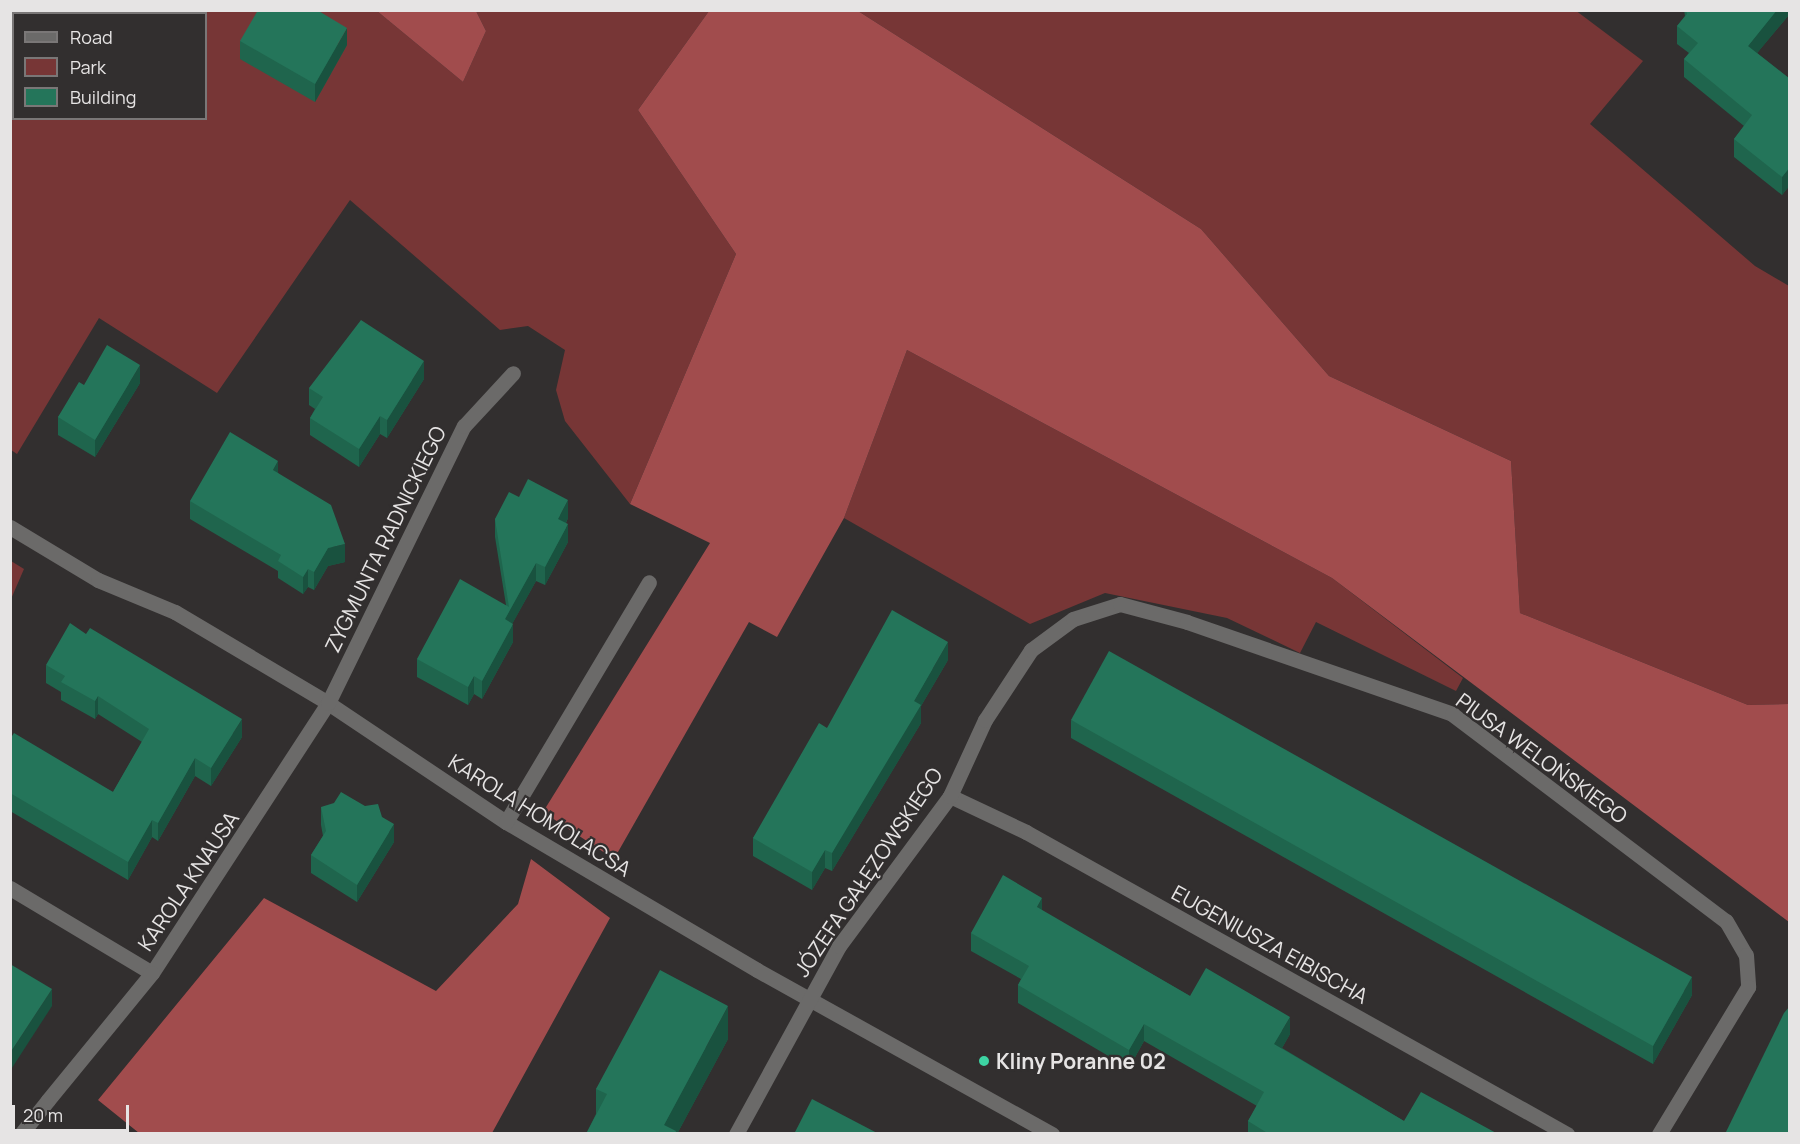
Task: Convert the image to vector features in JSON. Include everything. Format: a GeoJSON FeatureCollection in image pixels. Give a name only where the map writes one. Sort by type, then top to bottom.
{"type":"FeatureCollection","features":[{"type":"Feature","properties":{"kind":"street","name":"ZYGMUNTA RADNICKIEGO"},"geometry":{"type":"LineString","coordinates":[[328,703],[464,426],[513,373]]}},
{"type":"Feature","properties":{"kind":"street","name":"KAROLA HOMOLACSA"},"geometry":{"type":"LineString","coordinates":[[10,527],[98,580],[175,612],[328,703],[506,822],[808,998],[1052,1134]]}},
{"type":"Feature","properties":{"kind":"street"},"geometry":{"type":"LineString","coordinates":[[506,822],[649,582]]}},
{"type":"Feature","properties":{"kind":"street","name":"PIUSA WELOŃSKIEGO"},"geometry":{"type":"LineString","coordinates":[[1073,620],[1120,604],[1188,622],[1452,714],[1726,921],[1746,955],[1748,987],[1659,1134]]}},
{"type":"Feature","properties":{"kind":"street","name":"JÓZEFA GAŁĘZOWSKIEGO"},"geometry":{"type":"LineString","coordinates":[[736,1134],[808,998],[839,946],[950,796],[985,720],[1031,650],[1073,620]]}},
{"type":"Feature","properties":{"kind":"street","name":"KAROLA KNAUSA"},"geometry":{"type":"LineString","coordinates":[[10,888],[152,973],[176,943],[328,703]]}},
{"type":"Feature","properties":{"kind":"street","name":"EUGENIUSZA EIBISCHA"},"geometry":{"type":"LineString","coordinates":[[950,796],[1037,837],[1567,1134]]}},
{"type":"Feature","properties":{"kind":"street"},"geometry":{"type":"LineString","coordinates":[[21,1134],[152,973]]}},
{"type":"Feature","properties":{"kind":"green space"},"geometry":{"type":"Polygon","coordinates":[[[1575,10],[1643,61],[1590,124],[1755,266],[1789,286],[1789,704],[1748,705],[1520,613],[1511,461],[1329,376],[1201,229],[858,11],[1575,10]]]}},
{"type":"Feature","properties":{"kind":"green space"},"geometry":{"type":"Polygon","coordinates":[[[10,11],[377,11],[463,82],[486,31],[476,11],[709,11],[638,110],[736,254],[630,504],[565,421],[556,390],[565,350],[528,326],[500,330],[350,200],[217,393],[99,318],[17,454],[11,450],[10,11]]]}},
{"type":"Feature","properties":{"kind":"green space"},"geometry":{"type":"Polygon","coordinates":[[[907,350],[1332,578],[1463,678],[1456,691],[1316,622],[1300,653],[1227,618],[1105,593],[1030,624],[844,518],[907,350]]]}},
{"type":"Feature","properties":{"kind":"green space"},"geometry":{"type":"Polygon","coordinates":[[[11,561],[24,569],[11,599],[11,561]]]}},
{"type":"Feature","properties":{"kind":"shaded area"},"geometry":{"type":"Polygon","coordinates":[[[377,11],[476,11],[486,31],[463,82],[377,11]]]}},
{"type":"Feature","properties":{"kind":"shaded area"},"geometry":{"type":"Polygon","coordinates":[[[709,11],[858,11],[1201,229],[1329,376],[1511,461],[1520,613],[1748,705],[1789,704],[1789,922],[1332,578],[907,350],[844,518],[777,637],[749,622],[614,859],[543,812],[710,543],[630,504],[736,254],[638,110],[709,11]]]}},
{"type":"Feature","properties":{"kind":"shaded area"},"geometry":{"type":"Polygon","coordinates":[[[531,859],[610,918],[492,1133],[139,1133],[98,1100],[264,898],[436,991],[518,904],[531,859]]]}},
{"type":"Feature","properties":{"kind":"building"},"geometry":{"type":"Polygon","coordinates":[[[258,10],[317,10],[347,28],[315,84],[240,41],[258,10]]]}},
{"type":"Feature","properties":{"kind":"building"},"geometry":{"type":"Polygon","coordinates":[[[1686,10],[1777,10],[1748,46],[1790,79],[1790,167],[1782,177],[1734,139],[1752,115],[1684,59],[1698,43],[1677,26],[1687,14],[1686,10]]]}},
{"type":"Feature","properties":{"kind":"building"},"geometry":{"type":"Polygon","coordinates":[[[361,320],[424,361],[387,420],[380,416],[359,449],[310,418],[323,397],[309,388],[361,320]]]}},
{"type":"Feature","properties":{"kind":"building"},"geometry":{"type":"Polygon","coordinates":[[[107,345],[140,365],[95,440],[58,417],[79,382],[84,385],[107,345]]]}},
{"type":"Feature","properties":{"kind":"building"},"geometry":{"type":"Polygon","coordinates":[[[230,432],[278,461],[273,470],[331,505],[345,544],[328,548],[314,572],[308,569],[303,577],[278,561],[281,555],[190,501],[230,432]]]}},
{"type":"Feature","properties":{"kind":"building"},"geometry":{"type":"Polygon","coordinates":[[[528,479],[568,500],[558,519],[568,524],[545,567],[536,563],[505,619],[513,624],[482,681],[474,676],[468,687],[417,659],[460,579],[509,607],[495,519],[509,492],[519,497],[528,479]]]}},
{"type":"Feature","properties":{"kind":"building"},"geometry":{"type":"Polygon","coordinates":[[[892,610],[948,642],[914,701],[921,705],[832,853],[825,850],[812,872],[753,838],[819,723],[827,728],[892,610]]]}},
{"type":"Feature","properties":{"kind":"building"},"geometry":{"type":"Polygon","coordinates":[[[70,623],[86,634],[90,628],[242,719],[211,768],[195,758],[158,823],[152,820],[128,862],[10,793],[10,739],[14,733],[113,792],[149,729],[98,696],[95,701],[61,682],[65,676],[46,665],[70,623]]]}},
{"type":"Feature","properties":{"kind":"building"},"geometry":{"type":"Polygon","coordinates":[[[1109,651],[1692,977],[1653,1046],[1071,720],[1109,651]]]}},
{"type":"Feature","properties":{"kind":"building"},"geometry":{"type":"Polygon","coordinates":[[[341,792],[365,806],[378,804],[382,817],[394,824],[357,885],[311,855],[326,831],[321,807],[334,803],[341,792]]]}},
{"type":"Feature","properties":{"kind":"building"},"geometry":{"type":"Polygon","coordinates":[[[1003,875],[1042,898],[1037,907],[1190,996],[1206,968],[1290,1017],[1274,1044],[1404,1121],[1421,1092],[1498,1134],[1269,1134],[1248,1121],[1264,1092],[1144,1024],[1129,1050],[1018,985],[1029,966],[971,933],[1003,875]]]}},
{"type":"Feature","properties":{"kind":"building"},"geometry":{"type":"Polygon","coordinates":[[[10,964],[52,989],[10,1053],[10,964]]]}},
{"type":"Feature","properties":{"kind":"building"},"geometry":{"type":"Polygon","coordinates":[[[660,970],[728,1006],[664,1125],[676,1131],[675,1134],[586,1134],[607,1094],[596,1089],[660,970]]]}},
{"type":"Feature","properties":{"kind":"building"},"geometry":{"type":"Polygon","coordinates":[[[1790,1006],[1790,1134],[1725,1134],[1784,1013],[1790,1006]]]}},
{"type":"Feature","properties":{"kind":"building"},"geometry":{"type":"Polygon","coordinates":[[[812,1099],[879,1134],[794,1134],[812,1099]]]}},
{"type":"Feature","properties":{"kind":"place","name":"Kliny Poranne 02"},"geometry":{"type":"Point","coordinates":[984,1061]}}]}
